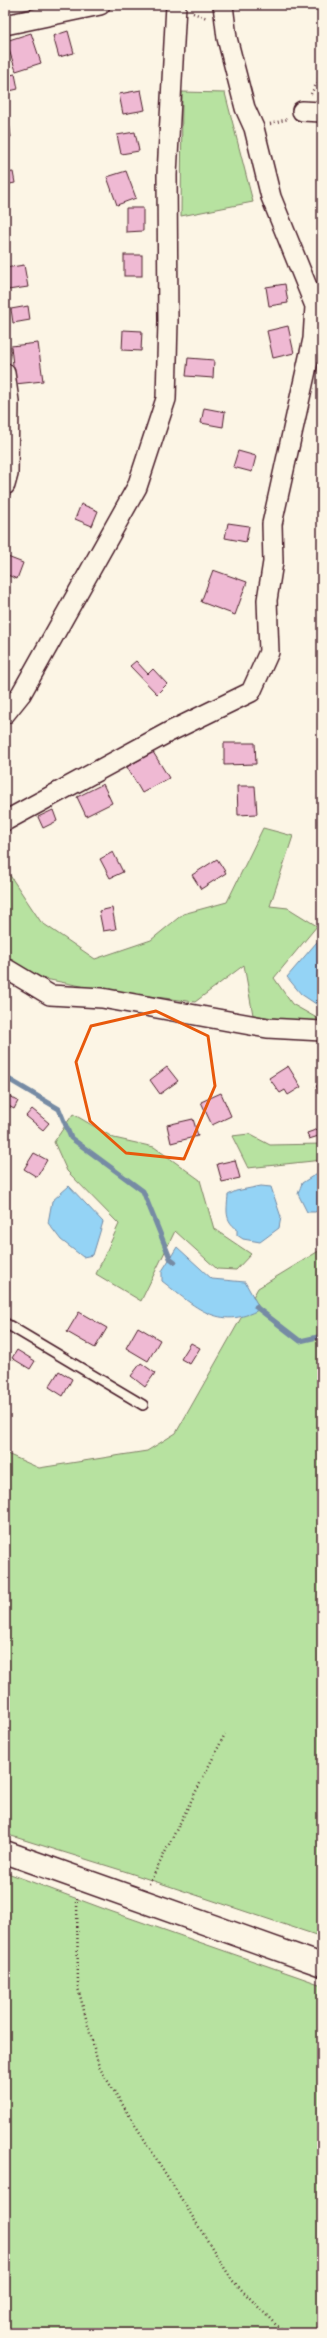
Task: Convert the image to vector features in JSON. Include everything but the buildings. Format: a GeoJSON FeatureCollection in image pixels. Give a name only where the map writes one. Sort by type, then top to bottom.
{"type":"FeatureCollection","features":[{"type":"Feature","properties":{"kind":"street"},"geometry":{"type":"LineString","coordinates":[[5,25],[100,5]]}},
{"type":"Feature","properties":{"kind":"street"},"geometry":{"type":"LineString","coordinates":[[5,821],[169,732],[251,692],[270,652],[267,600],[272,562],[272,524],[313,339],[315,306],[271,197],[254,128],[245,108],[227,38],[223,5]]}},
{"type":"Feature","properties":{"kind":"street"},"geometry":{"type":"LineString","coordinates":[[5,714],[21,694],[137,487],[166,399],[168,321],[167,176],[176,6]]}},
{"type":"Feature","properties":{"kind":"street"},"geometry":{"type":"LineString","coordinates":[[302,111],[322,112]]}},
{"type":"Feature","properties":{"kind":"street"},"geometry":{"type":"LineString","coordinates":[[5,373],[9,402],[8,474],[5,484]]}},
{"type":"Feature","properties":{"kind":"street"},"geometry":{"type":"LineString","coordinates":[[5,968],[50,995],[102,998],[267,1028],[322,1031]]}},
{"type":"Feature","properties":{"kind":"street"},"geometry":{"type":"LineString","coordinates":[[5,1852],[322,1965]]}},
{"type":"Feature","properties":{"kind":"lane"},"geometry":{"type":"LineString","coordinates":[[5,1323],[143,1404]]}},
{"type":"Feature","properties":{"kind":"path"},"geometry":{"type":"LineString","coordinates":[[176,6],[210,19],[227,38]]}},
{"type":"Feature","properties":{"kind":"path"},"geometry":{"type":"LineString","coordinates":[[141,1900],[225,1734]]}},
{"type":"Feature","properties":{"kind":"path"},"geometry":{"type":"LineString","coordinates":[[77,1877],[78,1988],[100,2067],[232,2280],[276,2325],[289,2333]]}},
{"type":"Feature","properties":{"kind":"highlighted area"},"geometry":{"type":"Polygon","coordinates":[[[156,1011],[208,1036],[215,1086],[184,1159],[126,1153],[90,1121],[76,1062],[91,1026],[156,1011]]]}},
{"type":"Feature","properties":{"kind":"green space"},"geometry":{"type":"Polygon","coordinates":[[[182,92],[225,93],[253,202],[181,216],[182,92]]]}},
{"type":"Feature","properties":{"kind":"green space"},"geometry":{"type":"Polygon","coordinates":[[[263,828],[293,836],[270,906],[288,908],[317,926],[274,978],[292,1004],[322,1021],[322,1025],[253,1015],[244,965],[195,1002],[102,990],[45,979],[5,960],[5,868],[41,922],[95,959],[151,940],[183,914],[227,902],[263,828]]]}},
{"type":"Feature","properties":{"kind":"green space"},"geometry":{"type":"Polygon","coordinates":[[[73,1114],[114,1138],[154,1147],[200,1180],[214,1229],[251,1254],[236,1270],[217,1269],[175,1231],[141,1301],[96,1274],[119,1224],[67,1171],[54,1142],[73,1114]]]}},
{"type":"Feature","properties":{"kind":"green space"},"geometry":{"type":"Polygon","coordinates":[[[249,1134],[270,1145],[322,1144],[322,1160],[248,1168],[232,1136],[249,1134]]]}},
{"type":"Feature","properties":{"kind":"green space"},"geometry":{"type":"Polygon","coordinates":[[[322,1249],[322,1937],[124,1871],[5,1834],[5,1453],[39,1468],[147,1451],[176,1433],[258,1288],[322,1249]]]}},
{"type":"Feature","properties":{"kind":"green space"},"geometry":{"type":"Polygon","coordinates":[[[5,1872],[110,1911],[322,1985],[322,2333],[5,2333],[5,1872]]]}},
{"type":"Feature","properties":{"kind":"water"},"geometry":{"type":"Polygon","coordinates":[[[322,936],[322,1008],[301,994],[287,977],[322,936]]]}},
{"type":"Feature","properties":{"kind":"water"},"geometry":{"type":"Polygon","coordinates":[[[322,1170],[322,1208],[315,1212],[307,1212],[298,1194],[302,1183],[322,1170]]]}},
{"type":"Feature","properties":{"kind":"water"},"geometry":{"type":"Polygon","coordinates":[[[69,1186],[103,1222],[93,1255],[83,1257],[61,1240],[48,1223],[52,1201],[69,1186]]]}},
{"type":"Feature","properties":{"kind":"water"},"geometry":{"type":"Polygon","coordinates":[[[261,1186],[271,1187],[281,1217],[279,1228],[260,1242],[243,1239],[237,1235],[237,1229],[230,1222],[227,1210],[228,1195],[236,1191],[261,1186]]]}},
{"type":"Feature","properties":{"kind":"water"},"geometry":{"type":"Polygon","coordinates":[[[177,1247],[212,1279],[245,1282],[260,1309],[232,1318],[219,1317],[196,1307],[185,1299],[162,1281],[162,1271],[177,1247]]]}},
{"type":"Feature","properties":{"kind":"waterway"},"geometry":{"type":"LineString","coordinates":[[5,1077],[59,1109],[71,1138],[143,1191],[170,1258],[175,1262]]}},
{"type":"Feature","properties":{"kind":"waterway"},"geometry":{"type":"LineString","coordinates":[[256,1307],[300,1341],[322,1336]]}}]}
